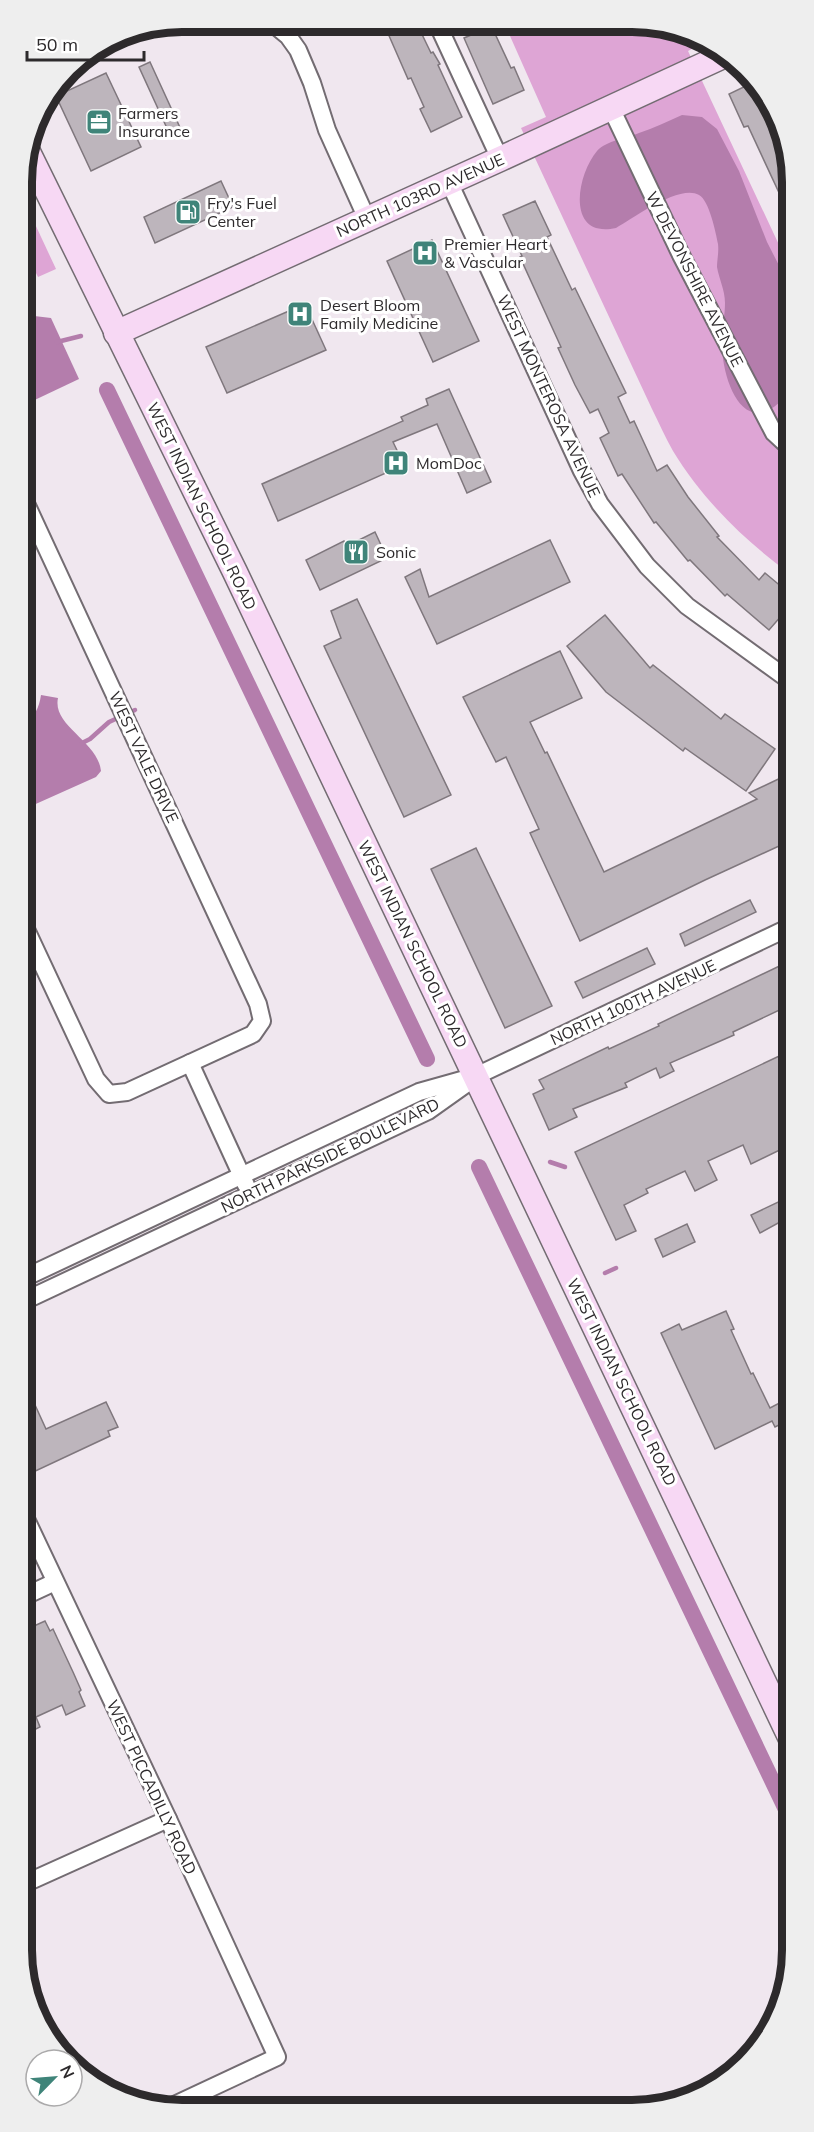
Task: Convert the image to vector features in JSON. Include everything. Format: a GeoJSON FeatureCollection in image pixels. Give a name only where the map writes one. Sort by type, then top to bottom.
{"type":"FeatureCollection","features":[{"type":"Feature","properties":{"kind":"main road","name":"NORTH 103RD AVENUE"},"geometry":{"type":"LineString","coordinates":[[116,333],[718,58]]}},
{"type":"Feature","properties":{"kind":"main road","name":"WEST INDIAN SCHOOL ROAD"},"geometry":{"type":"LineString","coordinates":[[33,162],[188,475],[782,1720]]}},
{"type":"Feature","properties":{"kind":"street"},"geometry":{"type":"LineString","coordinates":[[283,32],[298,50],[312,83],[327,130],[368,219]]}},
{"type":"Feature","properties":{"kind":"street"},"geometry":{"type":"LineString","coordinates":[[441,32],[500,159]]}},
{"type":"Feature","properties":{"kind":"street","name":"W DEVONSHIRE AVENUE"},"geometry":{"type":"LineString","coordinates":[[611,108],[681,255],[774,433],[782,440]]}},
{"type":"Feature","properties":{"kind":"street","name":"WEST MONTEROSA AVENUE"},"geometry":{"type":"LineString","coordinates":[[449,182],[582,471],[600,504],[647,566],[687,606],[782,676]]}},
{"type":"Feature","properties":{"kind":"street","name":"WEST VALE DRIVE"},"geometry":{"type":"LineString","coordinates":[[32,517],[258,1004],[261,1021],[253,1034],[190,1063]]}},
{"type":"Feature","properties":{"kind":"street","name":"NORTH 100TH AVENUE"},"geometry":{"type":"LineString","coordinates":[[476,1076],[782,931]]}},
{"type":"Feature","properties":{"kind":"street"},"geometry":{"type":"LineString","coordinates":[[32,941],[96,1079],[109,1094],[127,1092],[190,1063],[251,1195]]}},
{"type":"Feature","properties":{"kind":"street","name":"NORTH PARKSIDE BOULEVARD"},"geometry":{"type":"LineString","coordinates":[[32,1274],[419,1092],[476,1076]]}},
{"type":"Feature","properties":{"kind":"street","name":"NORTH PARKSIDE BOULEVARD"},"geometry":{"type":"LineString","coordinates":[[32,1297],[428,1111],[476,1076]]}},
{"type":"Feature","properties":{"kind":"street","name":"WEST PICCADILLY ROAD"},"geometry":{"type":"LineString","coordinates":[[32,1532],[168,1818],[277,2057],[185,2100]]}},
{"type":"Feature","properties":{"kind":"street"},"geometry":{"type":"LineString","coordinates":[[32,1593],[55,1582]]}},
{"type":"Feature","properties":{"kind":"street"},"geometry":{"type":"LineString","coordinates":[[32,1880],[168,1818]]}},
{"type":"Feature","properties":{"kind":"shaded area"},"geometry":{"type":"Polygon","coordinates":[[[508,32],[642,32],[662,34],[697,46],[688,51],[782,251],[782,567],[725,518],[697,486],[673,451],[521,128],[546,117],[508,32]]]}},
{"type":"Feature","properties":{"kind":"shaded area"},"geometry":{"type":"Polygon","coordinates":[[[682,115],[702,117],[717,129],[739,171],[767,242],[782,271],[782,399],[774,407],[761,413],[750,411],[741,404],[733,393],[728,379],[722,348],[725,303],[717,267],[718,244],[712,217],[703,198],[690,193],[680,194],[645,210],[616,228],[600,229],[589,224],[582,215],[580,203],[584,175],[597,151],[611,142],[645,131],[682,115]]]}},
{"type":"Feature","properties":{"kind":"shaded area"},"geometry":{"type":"Polygon","coordinates":[[[32,218],[56,269],[38,277],[32,265],[32,218]]]}},
{"type":"Feature","properties":{"kind":"shaded area"},"geometry":{"type":"Polygon","coordinates":[[[32,316],[51,318],[79,379],[32,401],[32,316]]]}},
{"type":"Feature","properties":{"kind":"shaded area"},"geometry":{"type":"Polygon","coordinates":[[[41,695],[58,698],[58,708],[62,717],[92,751],[101,771],[96,777],[32,806],[32,717],[41,695]]]}},
{"type":"Feature","properties":{"kind":"building"},"geometry":{"type":"Polygon","coordinates":[[[387,32],[421,32],[431,53],[433,52],[440,64],[438,65],[462,117],[431,132],[420,109],[424,107],[411,78],[408,79],[387,32]]]}},
{"type":"Feature","properties":{"kind":"building"},"geometry":{"type":"Polygon","coordinates":[[[470,32],[494,32],[524,90],[493,104],[464,38],[471,35],[470,32]]]}},
{"type":"Feature","properties":{"kind":"building"},"geometry":{"type":"Polygon","coordinates":[[[150,62],[182,132],[171,137],[139,67],[150,62]]]}},
{"type":"Feature","properties":{"kind":"building","name":"Farmers Insurance"},"geometry":{"type":"Polygon","coordinates":[[[106,73],[141,147],[91,171],[57,98],[60,94],[106,73]]]}},
{"type":"Feature","properties":{"kind":"building"},"geometry":{"type":"Polygon","coordinates":[[[747,85],[771,124],[781,162],[782,199],[748,126],[744,127],[729,94],[747,85]]]}},
{"type":"Feature","properties":{"kind":"building"},"geometry":{"type":"Polygon","coordinates":[[[221,181],[233,207],[155,243],[144,217],[221,181]]]}},
{"type":"Feature","properties":{"kind":"building"},"geometry":{"type":"Polygon","coordinates":[[[535,201],[551,235],[547,237],[572,290],[575,288],[626,393],[618,397],[630,423],[634,421],[657,471],[667,465],[688,497],[719,536],[717,537],[759,580],[765,573],[782,587],[782,615],[769,630],[727,594],[725,596],[690,560],[688,561],[656,522],[654,523],[622,474],[618,476],[600,438],[609,433],[598,409],[590,413],[575,385],[558,348],[561,347],[503,215],[535,201]]]}},
{"type":"Feature","properties":{"kind":"building"},"geometry":{"type":"Polygon","coordinates":[[[432,240],[479,341],[433,362],[387,261],[432,240]]]}},
{"type":"Feature","properties":{"kind":"building"},"geometry":{"type":"Polygon","coordinates":[[[305,304],[326,350],[227,393],[206,347],[305,304]]]}},
{"type":"Feature","properties":{"kind":"building"},"geometry":{"type":"Polygon","coordinates":[[[449,389],[491,482],[467,493],[437,424],[393,442],[404,465],[278,521],[262,484],[403,421],[401,417],[428,405],[426,399],[449,389]]]}},
{"type":"Feature","properties":{"kind":"building"},"geometry":{"type":"Polygon","coordinates":[[[375,532],[387,558],[320,590],[306,560],[344,541],[347,546],[375,532]]]}},
{"type":"Feature","properties":{"kind":"building"},"geometry":{"type":"Polygon","coordinates":[[[550,540],[570,582],[437,644],[405,577],[420,569],[429,597],[550,540]]]}},
{"type":"Feature","properties":{"kind":"building"},"geometry":{"type":"Polygon","coordinates":[[[357,599],[451,795],[404,817],[324,646],[341,638],[331,611],[357,599]]]}},
{"type":"Feature","properties":{"kind":"building"},"geometry":{"type":"Polygon","coordinates":[[[605,615],[650,668],[653,665],[721,719],[725,714],[775,749],[746,791],[685,748],[683,751],[606,692],[567,646],[605,615]]]}},
{"type":"Feature","properties":{"kind":"building"},"geometry":{"type":"Polygon","coordinates":[[[560,651],[582,698],[530,722],[545,753],[547,752],[604,872],[757,799],[749,793],[782,777],[782,845],[580,941],[530,833],[539,829],[506,757],[496,762],[463,697],[560,651]]]}},
{"type":"Feature","properties":{"kind":"building"},"geometry":{"type":"Polygon","coordinates":[[[476,848],[552,1006],[505,1028],[431,869],[476,848]]]}},
{"type":"Feature","properties":{"kind":"building"},"geometry":{"type":"Polygon","coordinates":[[[750,900],[756,912],[685,946],[680,934],[750,900]]]}},
{"type":"Feature","properties":{"kind":"building"},"geometry":{"type":"Polygon","coordinates":[[[647,948],[655,964],[583,998],[575,982],[647,948]]]}},
{"type":"Feature","properties":{"kind":"building"},"geometry":{"type":"Polygon","coordinates":[[[782,965],[782,1009],[733,1032],[734,1035],[670,1063],[674,1071],[660,1078],[656,1068],[625,1083],[627,1087],[573,1109],[577,1117],[549,1130],[533,1094],[544,1089],[539,1080],[659,1026],[658,1024],[782,965]]]}},
{"type":"Feature","properties":{"kind":"building"},"geometry":{"type":"Polygon","coordinates":[[[782,1055],[782,1149],[751,1164],[743,1145],[708,1161],[717,1180],[695,1191],[685,1171],[646,1189],[648,1193],[624,1205],[636,1231],[616,1240],[575,1152],[782,1055]]]}},
{"type":"Feature","properties":{"kind":"building"},"geometry":{"type":"Polygon","coordinates":[[[782,1200],[782,1221],[760,1233],[751,1215],[782,1200]]]}},
{"type":"Feature","properties":{"kind":"building"},"geometry":{"type":"Polygon","coordinates":[[[687,1224],[695,1242],[663,1257],[655,1239],[687,1224]]]}},
{"type":"Feature","properties":{"kind":"building"},"geometry":{"type":"Polygon","coordinates":[[[726,1311],[734,1329],[731,1330],[770,1408],[782,1402],[782,1424],[775,1427],[772,1421],[715,1449],[661,1333],[679,1324],[682,1330],[726,1311]]]}},
{"type":"Feature","properties":{"kind":"building"},"geometry":{"type":"Polygon","coordinates":[[[32,1398],[46,1429],[106,1402],[118,1427],[108,1431],[110,1436],[32,1473],[32,1398]]]}},
{"type":"Feature","properties":{"kind":"building"},"geometry":{"type":"Polygon","coordinates":[[[45,1621],[50,1631],[53,1629],[81,1690],[79,1692],[85,1706],[66,1715],[62,1705],[36,1717],[40,1727],[32,1731],[32,1627],[45,1621]]]}},
{"type":"Feature","properties":{"kind":"waterway"},"geometry":{"type":"LineString","coordinates":[[57,342],[81,336]]}},
{"type":"Feature","properties":{"kind":"waterway"},"geometry":{"type":"LineString","coordinates":[[107,390],[427,1059]]}},
{"type":"Feature","properties":{"kind":"waterway"},"geometry":{"type":"LineString","coordinates":[[82,743],[109,722],[135,710]]}},
{"type":"Feature","properties":{"kind":"waterway"},"geometry":{"type":"LineString","coordinates":[[550,1162],[565,1167]]}},
{"type":"Feature","properties":{"kind":"waterway"},"geometry":{"type":"LineString","coordinates":[[479,1167],[782,1801]]}},
{"type":"Feature","properties":{"kind":"waterway"},"geometry":{"type":"LineString","coordinates":[[605,1273],[616,1268]]}},
{"type":"Feature","properties":{"kind":"place","name":"Farmers Insurance"},"geometry":{"type":"Point","coordinates":[99,122]}},
{"type":"Feature","properties":{"kind":"place","name":"Fry's Fuel Center"},"geometry":{"type":"Point","coordinates":[188,212]}},
{"type":"Feature","properties":{"kind":"place","name":"Premier Heart & Vascular"},"geometry":{"type":"Point","coordinates":[425,253]}},
{"type":"Feature","properties":{"kind":"place","name":"Desert Bloom Family Medicine"},"geometry":{"type":"Point","coordinates":[300,314]}},
{"type":"Feature","properties":{"kind":"place","name":"MomDoc"},"geometry":{"type":"Point","coordinates":[396,463]}},
{"type":"Feature","properties":{"kind":"place","name":"Sonic"},"geometry":{"type":"Point","coordinates":[356,552]}}]}
